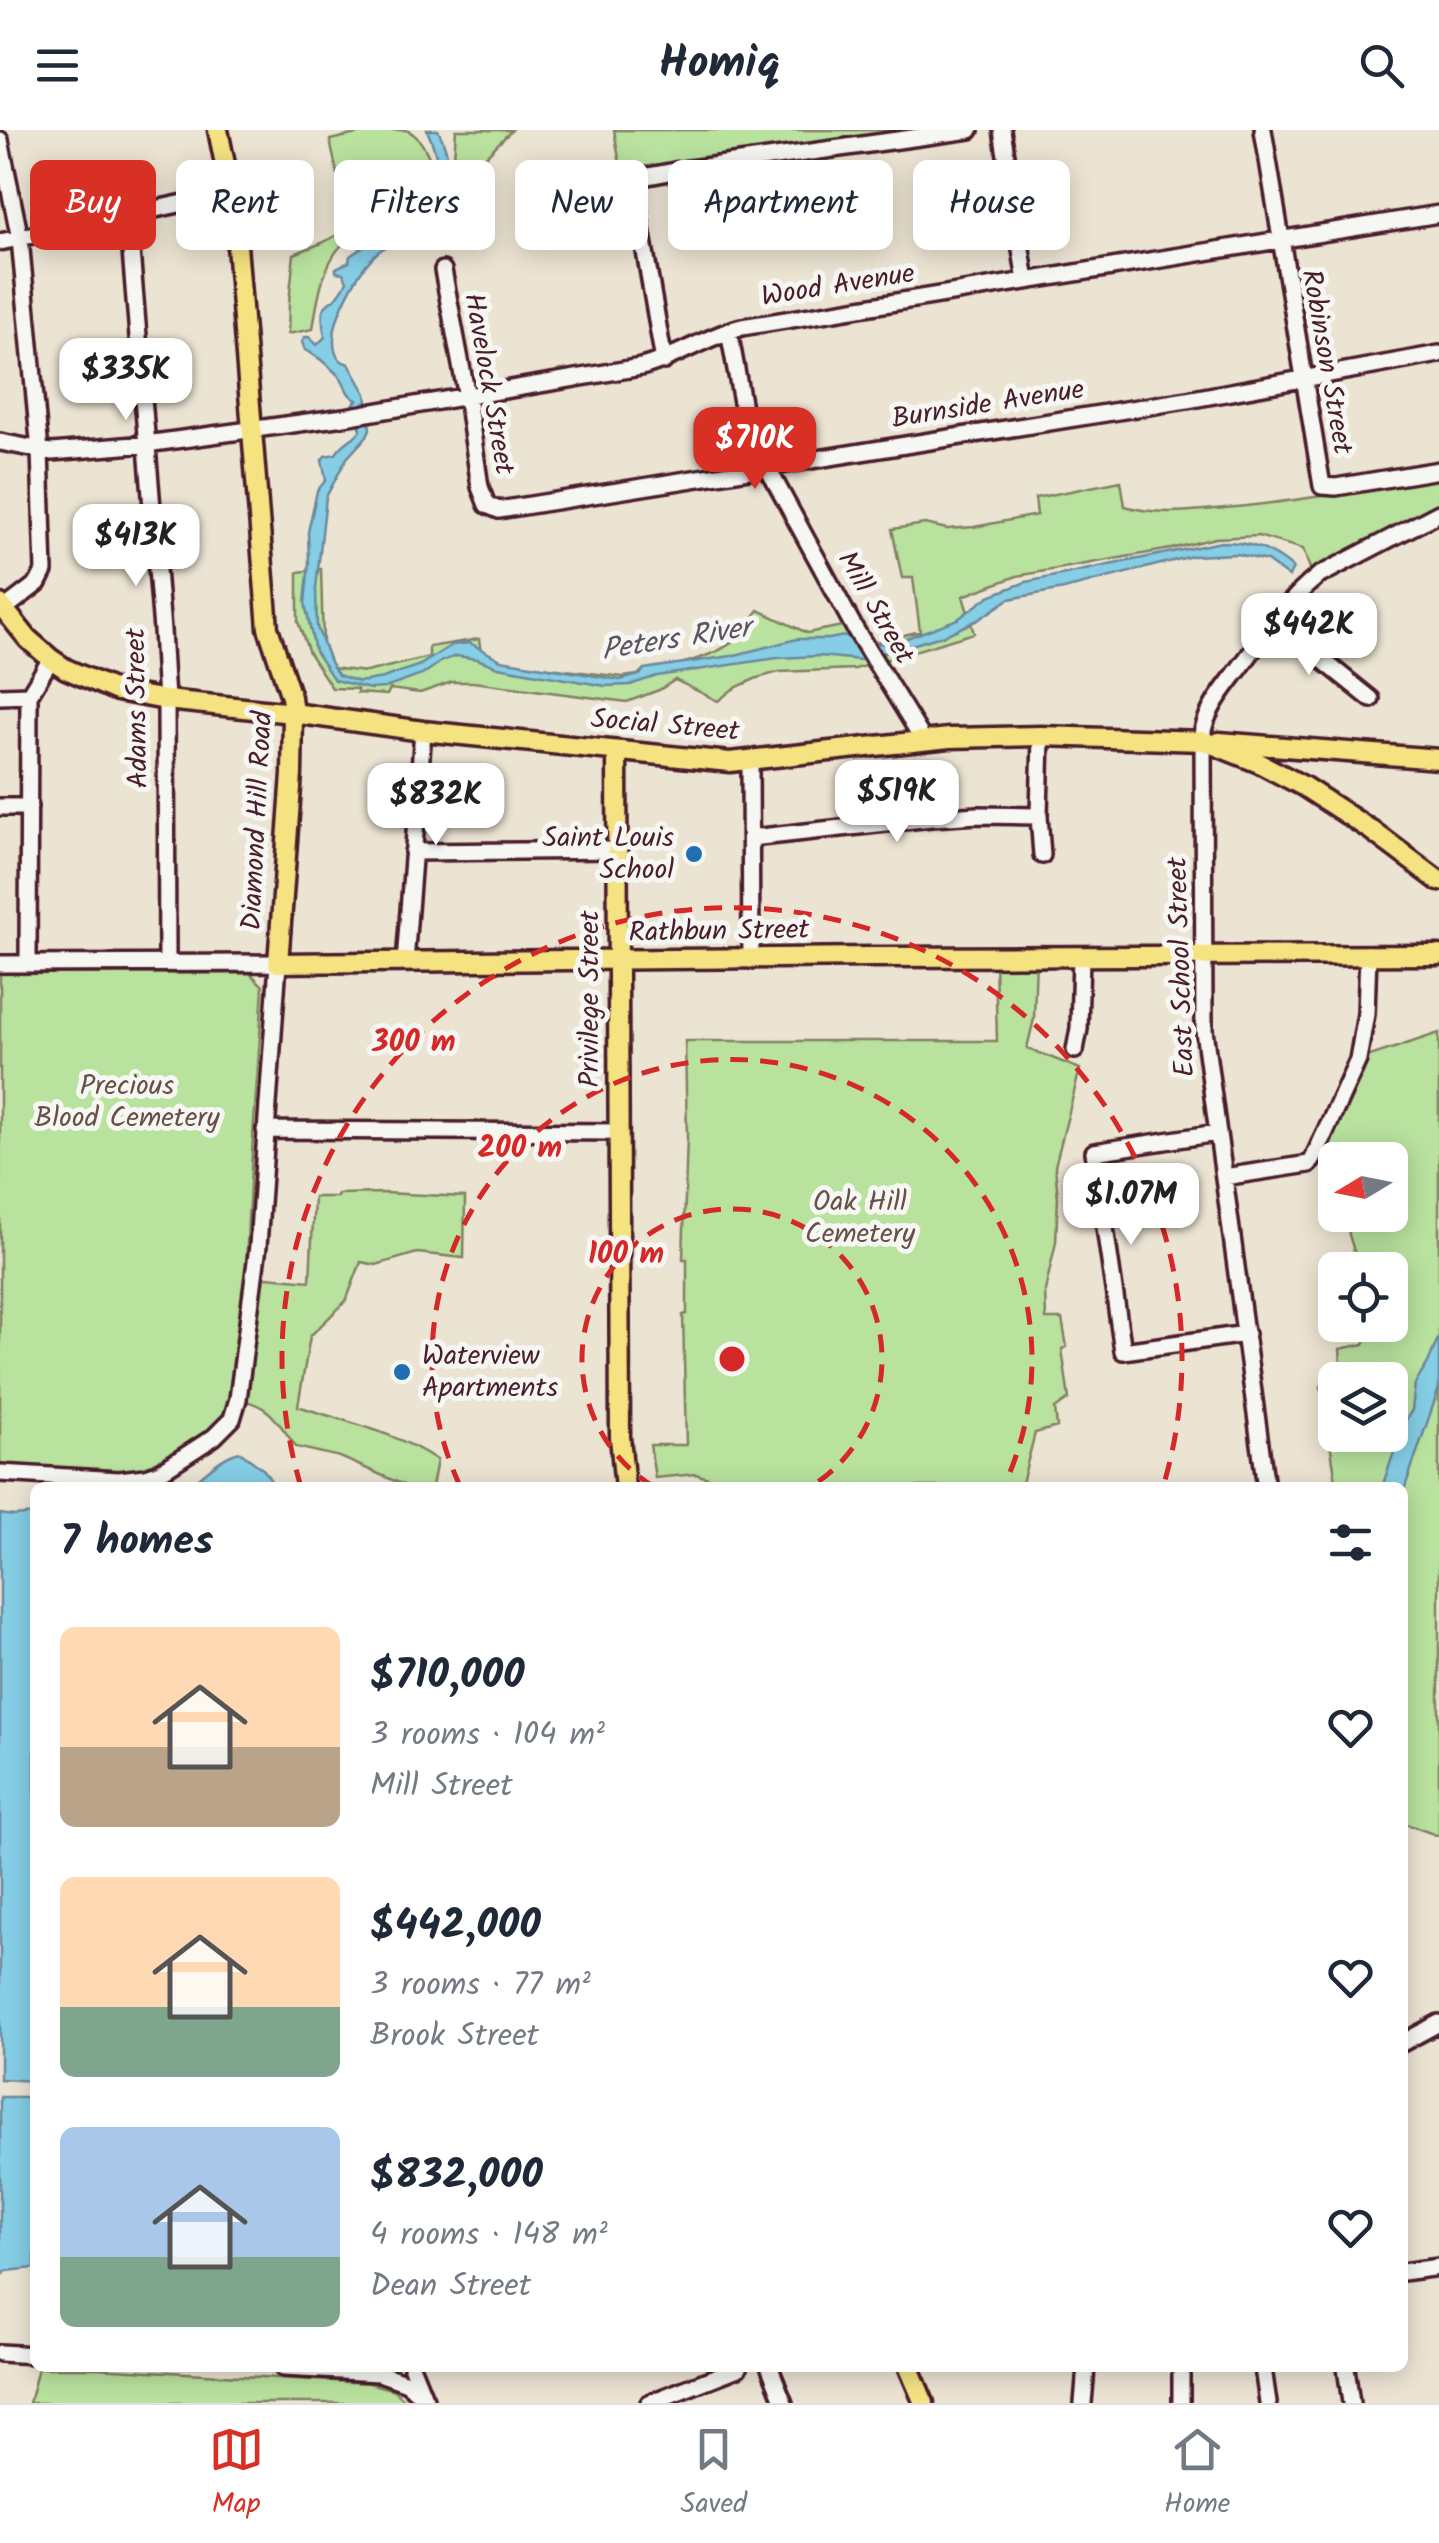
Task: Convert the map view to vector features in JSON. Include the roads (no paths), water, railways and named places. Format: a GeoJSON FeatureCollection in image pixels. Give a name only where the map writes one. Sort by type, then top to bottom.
{"type":"FeatureCollection","features":[{"type":"Feature","properties":{"kind":"main road","name":"Diamond Hill Road"},"geometry":{"type":"LineString","coordinates":[[218,130],[224,160]]}},
{"type":"Feature","properties":{"kind":"main road","name":"Diamond Hill Road"},"geometry":{"type":"LineString","coordinates":[[236,250],[268,628],[293,713],[278,963]]}},
{"type":"Feature","properties":{"kind":"main road","name":"Social Street"},"geometry":{"type":"LineString","coordinates":[[2,607],[16,626],[51,658],[117,691],[423,731],[694,760],[750,762],[924,741],[1042,736],[1204,741],[1259,763],[1335,806],[1439,881]]}},
{"type":"Feature","properties":{"kind":"main road"},"geometry":{"type":"LineString","coordinates":[[1204,741],[1439,760]]}},
{"type":"Feature","properties":{"kind":"main road","name":"Privilege Street"},"geometry":{"type":"LineString","coordinates":[[617,750],[620,1436],[624,1482]]}},
{"type":"Feature","properties":{"kind":"main road"},"geometry":{"type":"LineString","coordinates":[[1287,778],[1290,761],[1311,750]]}},
{"type":"Feature","properties":{"kind":"main road","name":"Rathbun Street"},"geometry":{"type":"LineString","coordinates":[[278,963],[1439,955]]}},
{"type":"Feature","properties":{"kind":"main road"},"geometry":{"type":"LineString","coordinates":[[911,2372],[924,2403]]}},
{"type":"Feature","properties":{"kind":"street"},"geometry":{"type":"LineString","coordinates":[[664,361],[637,181],[675,172],[970,130]]}},
{"type":"Feature","properties":{"kind":"street"},"geometry":{"type":"LineString","coordinates":[[1002,130],[1026,281]]}},
{"type":"Feature","properties":{"kind":"street","name":"Robinson Street"},"geometry":{"type":"LineString","coordinates":[[1263,130],[1322,486],[1439,470]]}},
{"type":"Feature","properties":{"kind":"street"},"geometry":{"type":"LineString","coordinates":[[0,140],[20,239],[40,451],[44,571],[38,583],[2,607]]}},
{"type":"Feature","properties":{"kind":"street","name":"Wood Avenue"},"geometry":{"type":"LineString","coordinates":[[0,442],[40,451],[83,450],[374,413],[664,361],[742,327],[1439,214]]}},
{"type":"Feature","properties":{"kind":"street"},"geometry":{"type":"LineString","coordinates":[[0,242],[30,237]]}},
{"type":"Feature","properties":{"kind":"street","name":"Adams Street"},"geometry":{"type":"LineString","coordinates":[[131,250],[166,700],[167,963]]}},
{"type":"Feature","properties":{"kind":"street","name":"Havelock Street"},"geometry":{"type":"LineString","coordinates":[[444,270],[480,487],[487,505]]}},
{"type":"Feature","properties":{"kind":"street","name":"Mill Street"},"geometry":{"type":"LineString","coordinates":[[729,331],[747,430],[855,629],[924,741]]}},
{"type":"Feature","properties":{"kind":"street","name":"Burnside Avenue"},"geometry":{"type":"LineString","coordinates":[[487,505],[498,510],[522,508],[1439,354]]}},
{"type":"Feature","properties":{"kind":"street","name":"East School Street"},"geometry":{"type":"LineString","coordinates":[[1265,1482],[1204,1030],[1206,719],[1217,698],[1299,591],[1318,576],[1436,518]]}},
{"type":"Feature","properties":{"kind":"street"},"geometry":{"type":"LineString","coordinates":[[1274,621],[1371,699]]}},
{"type":"Feature","properties":{"kind":"street"},"geometry":{"type":"LineString","coordinates":[[28,964],[29,696],[51,658]]}},
{"type":"Feature","properties":{"kind":"street"},"geometry":{"type":"LineString","coordinates":[[0,696],[29,696]]}},
{"type":"Feature","properties":{"kind":"street"},"geometry":{"type":"LineString","coordinates":[[405,962],[423,731]]}},
{"type":"Feature","properties":{"kind":"street"},"geometry":{"type":"LineString","coordinates":[[1042,736],[1042,855]]}},
{"type":"Feature","properties":{"kind":"street"},"geometry":{"type":"LineString","coordinates":[[750,762],[751,960]]}},
{"type":"Feature","properties":{"kind":"street"},"geometry":{"type":"LineString","coordinates":[[0,807],[29,807]]}},
{"type":"Feature","properties":{"kind":"street"},"geometry":{"type":"LineString","coordinates":[[752,838],[947,817],[1039,816]]}},
{"type":"Feature","properties":{"kind":"street"},"geometry":{"type":"LineString","coordinates":[[413,852],[617,850]]}},
{"type":"Feature","properties":{"kind":"street"},"geometry":{"type":"LineString","coordinates":[[1224,1177],[1312,1161],[1358,1060],[1366,1014],[1368,954]]}},
{"type":"Feature","properties":{"kind":"street"},"geometry":{"type":"LineString","coordinates":[[1076,1050],[1081,956]]}},
{"type":"Feature","properties":{"kind":"street","name":"Rathbun Street"},"geometry":{"type":"LineString","coordinates":[[0,964],[278,963]]}},
{"type":"Feature","properties":{"kind":"street","name":"Diamond Hill Road"},"geometry":{"type":"LineString","coordinates":[[0,1473],[119,1480],[145,1477],[160,1472],[214,1436],[232,1419],[258,1246],[278,963]]}},
{"type":"Feature","properties":{"kind":"street"},"geometry":{"type":"LineString","coordinates":[[265,1130],[619,1132]]}},
{"type":"Feature","properties":{"kind":"street"},"geometry":{"type":"LineString","coordinates":[[1217,1134],[1094,1152],[1122,1350],[1246,1334]]}},
{"type":"Feature","properties":{"kind":"street"},"geometry":{"type":"LineString","coordinates":[[1408,2039],[1439,2023]]}},
{"type":"Feature","properties":{"kind":"street"},"geometry":{"type":"LineString","coordinates":[[1408,2271],[1439,2267]]}},
{"type":"Feature","properties":{"kind":"street"},"geometry":{"type":"LineString","coordinates":[[0,2353],[30,2355]]}},
{"type":"Feature","properties":{"kind":"street"},"geometry":{"type":"LineString","coordinates":[[348,2372],[380,2374],[407,2384],[426,2401]]}},
{"type":"Feature","properties":{"kind":"street"},"geometry":{"type":"LineString","coordinates":[[414,2372],[426,2401]]}},
{"type":"Feature","properties":{"kind":"street"},"geometry":{"type":"LineString","coordinates":[[649,2403],[728,2372]]}},
{"type":"Feature","properties":{"kind":"street"},"geometry":{"type":"LineString","coordinates":[[772,2372],[784,2403]]}},
{"type":"Feature","properties":{"kind":"street"},"geometry":{"type":"LineString","coordinates":[[1083,2403],[1086,2372]]}},
{"type":"Feature","properties":{"kind":"street"},"geometry":{"type":"LineString","coordinates":[[1180,2372],[1181,2403]]}},
{"type":"Feature","properties":{"kind":"street"},"geometry":{"type":"LineString","coordinates":[[1264,2372],[1268,2403]]}},
{"type":"Feature","properties":{"kind":"street"},"geometry":{"type":"LineString","coordinates":[[1347,2372],[1351,2403]]}},
{"type":"Feature","properties":{"kind":"water"},"geometry":{"type":"Polygon","coordinates":[[[427,130],[438,130],[448,160],[436,160],[427,130]]]}},
{"type":"Feature","properties":{"kind":"water"},"geometry":{"type":"Polygon","coordinates":[[[359,250],[381,250],[348,293],[334,345],[337,356],[349,364],[366,394],[370,429],[347,458],[326,497],[316,588],[317,627],[330,662],[338,675],[359,682],[420,665],[452,645],[470,643],[501,660],[620,680],[640,675],[644,669],[731,656],[797,639],[849,635],[876,644],[899,641],[958,619],[989,596],[1026,582],[1221,542],[1268,551],[1293,568],[1289,577],[1267,561],[1237,554],[1192,556],[1009,599],[978,620],[945,635],[861,660],[777,658],[657,676],[630,685],[605,686],[456,656],[422,675],[385,688],[370,689],[334,680],[315,651],[305,603],[308,532],[317,491],[326,480],[322,460],[336,454],[361,429],[352,405],[357,400],[338,375],[305,350],[302,342],[309,337],[317,345],[325,337],[324,308],[347,281],[336,268],[349,262],[350,256],[359,250]]]}},
{"type":"Feature","properties":{"kind":"water"},"geometry":{"type":"Polygon","coordinates":[[[1439,1336],[1439,1388],[1407,1482],[1384,1482],[1394,1452],[1408,1452],[1408,1416],[1415,1384],[1439,1336]]]}},
{"type":"Feature","properties":{"kind":"water"},"geometry":{"type":"Polygon","coordinates":[[[240,1452],[264,1470],[272,1482],[193,1482],[219,1462],[240,1452]]]}},
{"type":"Feature","properties":{"kind":"water"},"geometry":{"type":"Polygon","coordinates":[[[0,1514],[30,1514],[30,2081],[0,2079],[0,1514]]]}},
{"type":"Feature","properties":{"kind":"water"},"geometry":{"type":"Polygon","coordinates":[[[0,2097],[30,2097],[30,2269],[7,2271],[0,2276],[0,2097]]]}},
{"type":"Feature","properties":{"kind":"place","name":"Saint Louis School"},"geometry":{"type":"Point","coordinates":[694,854]}},
{"type":"Feature","properties":{"kind":"place","name":"Waterview Apartments"},"geometry":{"type":"Point","coordinates":[402,1372]}},
{"type":"Feature","properties":{"kind":"water label","name":"Peters River"},"geometry":{"type":"Point","coordinates":[676,640]}},
{"type":"Feature","properties":{"kind":"park label","name":"Precious Blood Cemetery"},"geometry":{"type":"Point","coordinates":[127,1102]}},
{"type":"Feature","properties":{"kind":"park label","name":"Oak Hill Cemetery"},"geometry":{"type":"Point","coordinates":[860,1218]}}]}
